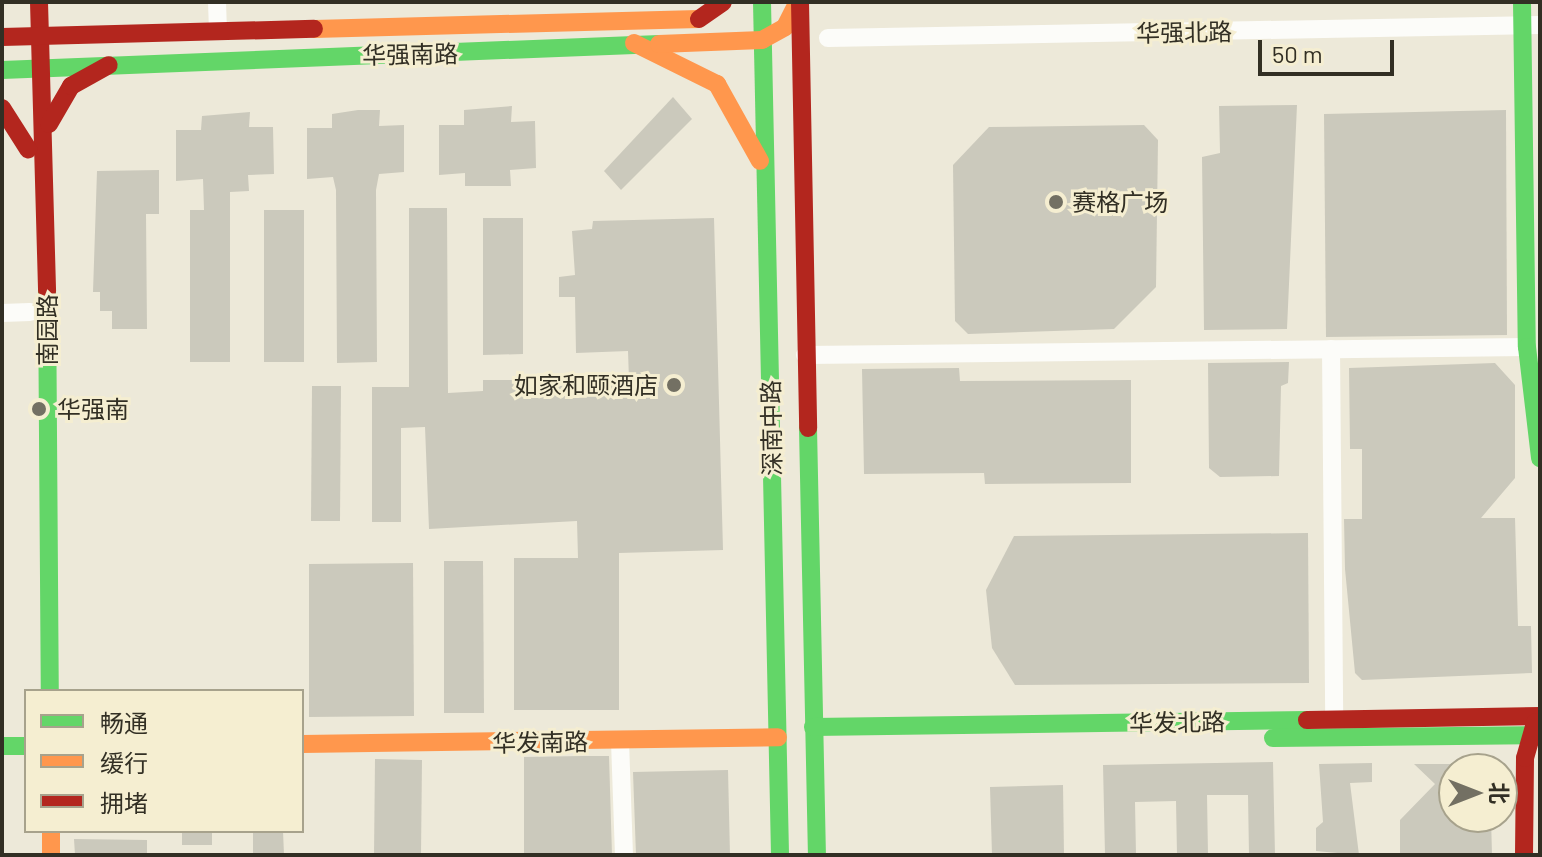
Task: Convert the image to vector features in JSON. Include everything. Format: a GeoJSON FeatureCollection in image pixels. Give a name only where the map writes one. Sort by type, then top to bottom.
{"type":"FeatureCollection","features":[{"type":"Feature","properties":{"kind":"main road"},"geometry":{"type":"LineString","coordinates":[[36,66],[42,35],[39,2]]}},
{"type":"Feature","properties":{"kind":"main road","name":"华强南路"},"geometry":{"type":"LineString","coordinates":[[2,37],[616,11],[699,19],[723,2]]}},
{"type":"Feature","properties":{"kind":"main road","name":"深南中路"},"geometry":{"type":"LineString","coordinates":[[762,2],[780,855]]}},
{"type":"Feature","properties":{"kind":"main road"},"geometry":{"type":"LineString","coordinates":[[762,40],[785,27],[799,2]]}},
{"type":"Feature","properties":{"kind":"main road","name":"深南中路"},"geometry":{"type":"LineString","coordinates":[[799,2],[817,855]]}},
{"type":"Feature","properties":{"kind":"main road"},"geometry":{"type":"LineString","coordinates":[[1522,2],[1531,25],[1534,347],[1540,458]]}},
{"type":"Feature","properties":{"kind":"main road","name":"华强南路"},"geometry":{"type":"LineString","coordinates":[[2,70],[125,61],[762,40]]}},
{"type":"Feature","properties":{"kind":"main road"},"geometry":{"type":"LineString","coordinates":[[634,43],[717,84],[746,127],[765,176]]}},
{"type":"Feature","properties":{"kind":"main road"},"geometry":{"type":"LineString","coordinates":[[46,136],[71,86],[125,61]]}},
{"type":"Feature","properties":{"kind":"main road","name":"南园路"},"geometry":{"type":"LineString","coordinates":[[36,66],[46,136],[50,689]]}},
{"type":"Feature","properties":{"kind":"main road","name":"南园路"},"geometry":{"type":"LineString","coordinates":[[34,689],[28,149],[36,66]]}},
{"type":"Feature","properties":{"kind":"main road"},"geometry":{"type":"LineString","coordinates":[[2,108],[28,149]]}},
{"type":"Feature","properties":{"kind":"main road"},"geometry":{"type":"LineString","coordinates":[[1524,855],[1534,735],[1539,715]]}},
{"type":"Feature","properties":{"kind":"main road","name":"华发北路"},"geometry":{"type":"LineString","coordinates":[[813,735],[1539,715]]}},
{"type":"Feature","properties":{"kind":"main road","name":"华发北路"},"geometry":{"type":"LineString","coordinates":[[813,735],[1534,735]]}},
{"type":"Feature","properties":{"kind":"main road","name":"华发南路"},"geometry":{"type":"LineString","coordinates":[[304,744],[778,737]]}},
{"type":"Feature","properties":{"kind":"main road"},"geometry":{"type":"LineString","coordinates":[[2,746],[24,746]]}},
{"type":"Feature","properties":{"kind":"main road"},"geometry":{"type":"LineString","coordinates":[[35,833],[35,855]]}},
{"type":"Feature","properties":{"kind":"main road"},"geometry":{"type":"LineString","coordinates":[[51,833],[51,855]]}},
{"type":"Feature","properties":{"kind":"street"},"geometry":{"type":"LineString","coordinates":[[217,2],[218,30]]}},
{"type":"Feature","properties":{"kind":"street","name":"华强北路"},"geometry":{"type":"LineString","coordinates":[[828,38],[1531,25]]}},
{"type":"Feature","properties":{"kind":"street"},"geometry":{"type":"LineString","coordinates":[[2,313],[30,312]]}},
{"type":"Feature","properties":{"kind":"street"},"geometry":{"type":"LineString","coordinates":[[805,355],[1534,347]]}},
{"type":"Feature","properties":{"kind":"street"},"geometry":{"type":"LineString","coordinates":[[1331,349],[1334,719]]}},
{"type":"Feature","properties":{"kind":"street"},"geometry":{"type":"LineString","coordinates":[[620,741],[624,855]]}},
{"type":"Feature","properties":{"kind":"building"},"geometry":{"type":"Polygon","coordinates":[[[673,97],[692,119],[621,190],[604,171],[673,97]]]}},
{"type":"Feature","properties":{"kind":"building"},"geometry":{"type":"Polygon","coordinates":[[[1297,105],[1287,329],[1204,330],[1202,157],[1220,153],[1219,106],[1297,105]]]}},
{"type":"Feature","properties":{"kind":"building"},"geometry":{"type":"Polygon","coordinates":[[[512,106],[511,122],[535,121],[536,168],[510,170],[511,186],[465,186],[465,173],[439,175],[439,125],[464,125],[464,110],[512,106]]]}},
{"type":"Feature","properties":{"kind":"building"},"geometry":{"type":"Polygon","coordinates":[[[380,110],[379,126],[404,125],[404,172],[379,174],[376,190],[377,362],[337,363],[336,190],[333,177],[307,179],[307,128],[332,128],[332,114],[380,110]]]}},
{"type":"Feature","properties":{"kind":"building"},"geometry":{"type":"Polygon","coordinates":[[[1506,110],[1507,335],[1326,337],[1324,114],[1506,110]]]}},
{"type":"Feature","properties":{"kind":"building"},"geometry":{"type":"Polygon","coordinates":[[[250,112],[249,127],[273,127],[274,174],[248,175],[249,191],[230,192],[230,362],[190,362],[190,210],[204,210],[203,179],[176,181],[176,130],[201,130],[202,116],[250,112]]]}},
{"type":"Feature","properties":{"kind":"building","name":"赛格广场"},"geometry":{"type":"Polygon","coordinates":[[[1144,125],[1158,140],[1156,287],[1114,329],[968,334],[955,321],[953,165],[989,127],[1144,125]]]}},
{"type":"Feature","properties":{"kind":"building"},"geometry":{"type":"Polygon","coordinates":[[[159,170],[159,214],[146,214],[147,329],[112,329],[112,311],[100,311],[100,292],[93,292],[97,171],[159,170]]]}},
{"type":"Feature","properties":{"kind":"building"},"geometry":{"type":"Polygon","coordinates":[[[409,208],[447,208],[448,393],[483,391],[483,380],[523,380],[523,388],[629,380],[628,351],[576,353],[575,297],[559,297],[559,277],[575,275],[572,231],[592,229],[593,221],[714,218],[723,550],[619,553],[619,710],[514,710],[514,558],[578,558],[577,521],[429,529],[425,427],[401,428],[401,522],[372,522],[372,387],[409,387],[409,208]]]}},
{"type":"Feature","properties":{"kind":"building"},"geometry":{"type":"Polygon","coordinates":[[[264,210],[304,210],[304,362],[264,362],[264,210]]]}},
{"type":"Feature","properties":{"kind":"building"},"geometry":{"type":"Polygon","coordinates":[[[483,218],[523,218],[523,354],[483,355],[483,218]]]}},
{"type":"Feature","properties":{"kind":"building"},"geometry":{"type":"Polygon","coordinates":[[[1289,362],[1288,383],[1281,386],[1279,476],[1220,477],[1209,468],[1208,363],[1289,362]]]}},
{"type":"Feature","properties":{"kind":"building"},"geometry":{"type":"Polygon","coordinates":[[[1495,363],[1515,385],[1515,478],[1481,518],[1515,518],[1518,626],[1531,626],[1532,673],[1362,680],[1355,673],[1345,569],[1344,519],[1362,519],[1362,449],[1350,449],[1349,368],[1495,363]]]}},
{"type":"Feature","properties":{"kind":"building"},"geometry":{"type":"Polygon","coordinates":[[[959,368],[960,381],[1131,380],[1131,483],[985,484],[984,473],[864,474],[862,369],[959,368]]]}},
{"type":"Feature","properties":{"kind":"building"},"geometry":{"type":"Polygon","coordinates":[[[312,386],[341,386],[340,521],[311,521],[312,386]]]}},
{"type":"Feature","properties":{"kind":"building"},"geometry":{"type":"Polygon","coordinates":[[[1308,533],[1309,683],[1015,685],[992,648],[986,590],[1014,536],[1308,533]]]}},
{"type":"Feature","properties":{"kind":"building"},"geometry":{"type":"Polygon","coordinates":[[[444,561],[483,561],[484,713],[444,713],[444,561]]]}},
{"type":"Feature","properties":{"kind":"building"},"geometry":{"type":"Polygon","coordinates":[[[413,563],[414,716],[309,717],[309,564],[413,563]]]}},
{"type":"Feature","properties":{"kind":"building"},"geometry":{"type":"Polygon","coordinates":[[[609,756],[612,855],[524,855],[524,757],[609,756]]]}},
{"type":"Feature","properties":{"kind":"building"},"geometry":{"type":"Polygon","coordinates":[[[375,759],[422,760],[421,855],[374,855],[375,759]]]}},
{"type":"Feature","properties":{"kind":"building"},"geometry":{"type":"Polygon","coordinates":[[[1273,762],[1275,855],[1249,855],[1248,795],[1207,795],[1208,855],[1177,855],[1176,801],[1135,802],[1136,855],[1105,855],[1103,765],[1273,762]]]}},
{"type":"Feature","properties":{"kind":"building"},"geometry":{"type":"Polygon","coordinates":[[[1372,763],[1372,782],[1350,783],[1359,855],[1316,851],[1316,828],[1323,822],[1319,764],[1372,763]]]}},
{"type":"Feature","properties":{"kind":"building"},"geometry":{"type":"Polygon","coordinates":[[[1414,764],[1438,764],[1438,833],[1491,833],[1492,855],[1400,855],[1400,820],[1435,784],[1414,764]]]}},
{"type":"Feature","properties":{"kind":"building"},"geometry":{"type":"Polygon","coordinates":[[[728,770],[730,855],[636,855],[633,772],[728,770]]]}},
{"type":"Feature","properties":{"kind":"building"},"geometry":{"type":"Polygon","coordinates":[[[1063,785],[1064,855],[992,855],[990,787],[1063,785]]]}},
{"type":"Feature","properties":{"kind":"building"},"geometry":{"type":"Polygon","coordinates":[[[182,833],[212,833],[212,845],[182,845],[182,833]]]}},
{"type":"Feature","properties":{"kind":"building"},"geometry":{"type":"Polygon","coordinates":[[[253,833],[283,833],[284,855],[253,855],[253,833]]]}},
{"type":"Feature","properties":{"kind":"building"},"geometry":{"type":"Polygon","coordinates":[[[74,839],[147,840],[147,855],[75,855],[74,839]]]}},
{"type":"Feature","properties":{"kind":"traffic: fast"},"geometry":{"type":"LineString","coordinates":[[762,2],[780,855]]}},
{"type":"Feature","properties":{"kind":"traffic: fast"},"geometry":{"type":"LineString","coordinates":[[1522,2],[1527,347],[1540,458]]}},
{"type":"Feature","properties":{"kind":"traffic: fast"},"geometry":{"type":"LineString","coordinates":[[2,70],[659,44]]}},
{"type":"Feature","properties":{"kind":"traffic: fast"},"geometry":{"type":"LineString","coordinates":[[47,291],[50,689]]}},
{"type":"Feature","properties":{"kind":"traffic: fast"},"geometry":{"type":"LineString","coordinates":[[808,428],[817,855]]}},
{"type":"Feature","properties":{"kind":"traffic: fast"},"geometry":{"type":"LineString","coordinates":[[813,727],[1307,720]]}},
{"type":"Feature","properties":{"kind":"traffic: fast"},"geometry":{"type":"LineString","coordinates":[[1273,738],[1540,735]]}},
{"type":"Feature","properties":{"kind":"traffic: fast"},"geometry":{"type":"LineString","coordinates":[[2,746],[24,746]]}},
{"type":"Feature","properties":{"kind":"traffic: slow"},"geometry":{"type":"LineString","coordinates":[[659,44],[762,40],[785,27],[798,2]]}},
{"type":"Feature","properties":{"kind":"traffic: slow"},"geometry":{"type":"LineString","coordinates":[[314,29],[699,19]]}},
{"type":"Feature","properties":{"kind":"traffic: slow"},"geometry":{"type":"LineString","coordinates":[[634,43],[717,84],[760,161]]}},
{"type":"Feature","properties":{"kind":"traffic: slow"},"geometry":{"type":"LineString","coordinates":[[304,744],[778,737]]}},
{"type":"Feature","properties":{"kind":"traffic: slow"},"geometry":{"type":"LineString","coordinates":[[51,833],[51,855]]}},
{"type":"Feature","properties":{"kind":"traffic: jam"},"geometry":{"type":"LineString","coordinates":[[39,2],[47,291]]}},
{"type":"Feature","properties":{"kind":"traffic: jam"},"geometry":{"type":"LineString","coordinates":[[699,19],[723,2]]}},
{"type":"Feature","properties":{"kind":"traffic: jam"},"geometry":{"type":"LineString","coordinates":[[800,2],[808,428]]}},
{"type":"Feature","properties":{"kind":"traffic: jam"},"geometry":{"type":"LineString","coordinates":[[2,37],[314,29]]}},
{"type":"Feature","properties":{"kind":"traffic: jam"},"geometry":{"type":"LineString","coordinates":[[49,124],[71,86],[109,65]]}},
{"type":"Feature","properties":{"kind":"traffic: jam"},"geometry":{"type":"LineString","coordinates":[[2,108],[28,149]]}},
{"type":"Feature","properties":{"kind":"traffic: jam"},"geometry":{"type":"LineString","coordinates":[[1307,720],[1540,716]]}},
{"type":"Feature","properties":{"kind":"traffic: jam"},"geometry":{"type":"LineString","coordinates":[[1524,855],[1525,758],[1535,722]]}},
{"type":"Feature","properties":{"kind":"place","name":"赛格广场"},"geometry":{"type":"Point","coordinates":[1056,202]}},
{"type":"Feature","properties":{"kind":"place","name":"如家和颐酒店"},"geometry":{"type":"Point","coordinates":[674,385]}},
{"type":"Feature","properties":{"kind":"place","name":"华强南"},"geometry":{"type":"Point","coordinates":[39,409]}}]}
